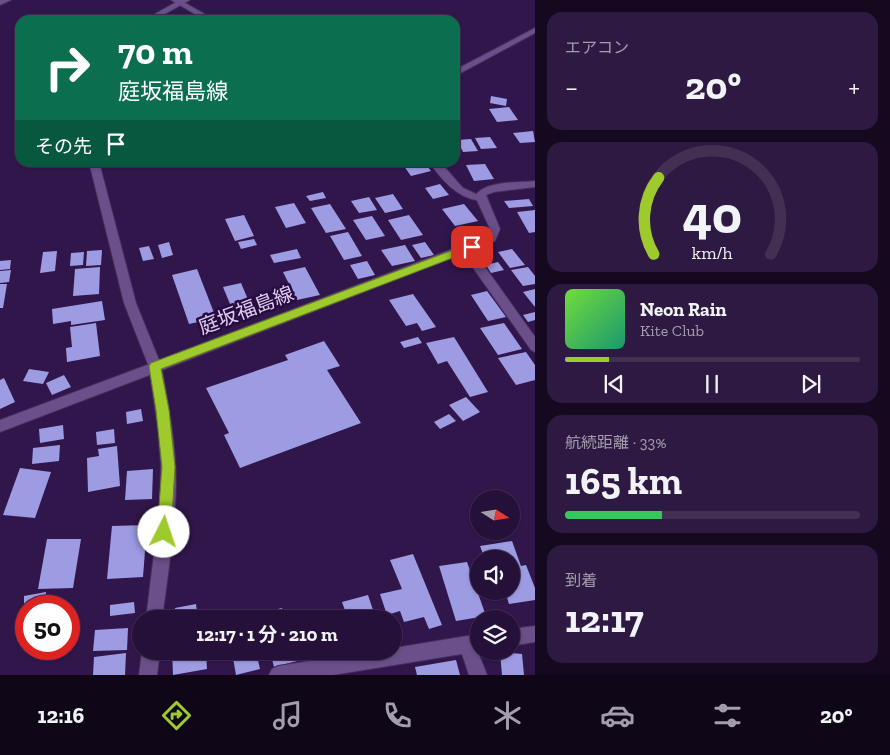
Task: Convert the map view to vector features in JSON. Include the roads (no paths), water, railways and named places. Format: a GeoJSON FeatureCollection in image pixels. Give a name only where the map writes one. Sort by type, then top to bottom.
{"type":"FeatureCollection","features":[{"type":"Feature","properties":{"kind":"street"},"geometry":{"type":"LineString","coordinates":[[0,3],[7,0]]}},
{"type":"Feature","properties":{"kind":"street"},"geometry":{"type":"LineString","coordinates":[[156,15],[180,1],[203,15]]}},
{"type":"Feature","properties":{"kind":"street"},"geometry":{"type":"LineString","coordinates":[[460,70],[535,30]]}},
{"type":"Feature","properties":{"kind":"street"},"geometry":{"type":"LineString","coordinates":[[95,167],[130,303],[155,366],[162,406],[168,467],[164,532],[155,610]]}},
{"type":"Feature","properties":{"kind":"street"},"geometry":{"type":"LineString","coordinates":[[438,167],[461,192],[472,197],[480,198],[484,191],[535,184]]}},
{"type":"Feature","properties":{"kind":"street","name":"庭坂福島線"},"geometry":{"type":"LineString","coordinates":[[0,426],[491,238],[495,229],[480,198]]}},
{"type":"Feature","properties":{"kind":"street"},"geometry":{"type":"LineString","coordinates":[[466,249],[535,347]]}},
{"type":"Feature","properties":{"kind":"street"},"geometry":{"type":"LineString","coordinates":[[520,636],[535,634]]}},
{"type":"Feature","properties":{"kind":"street"},"geometry":{"type":"LineString","coordinates":[[284,674],[470,644]]}},
{"type":"Feature","properties":{"kind":"street"},"geometry":{"type":"LineString","coordinates":[[148,675],[150,660]]}},
{"type":"Feature","properties":{"kind":"street"},"geometry":{"type":"LineString","coordinates":[[476,660],[478,675]]}}]}
